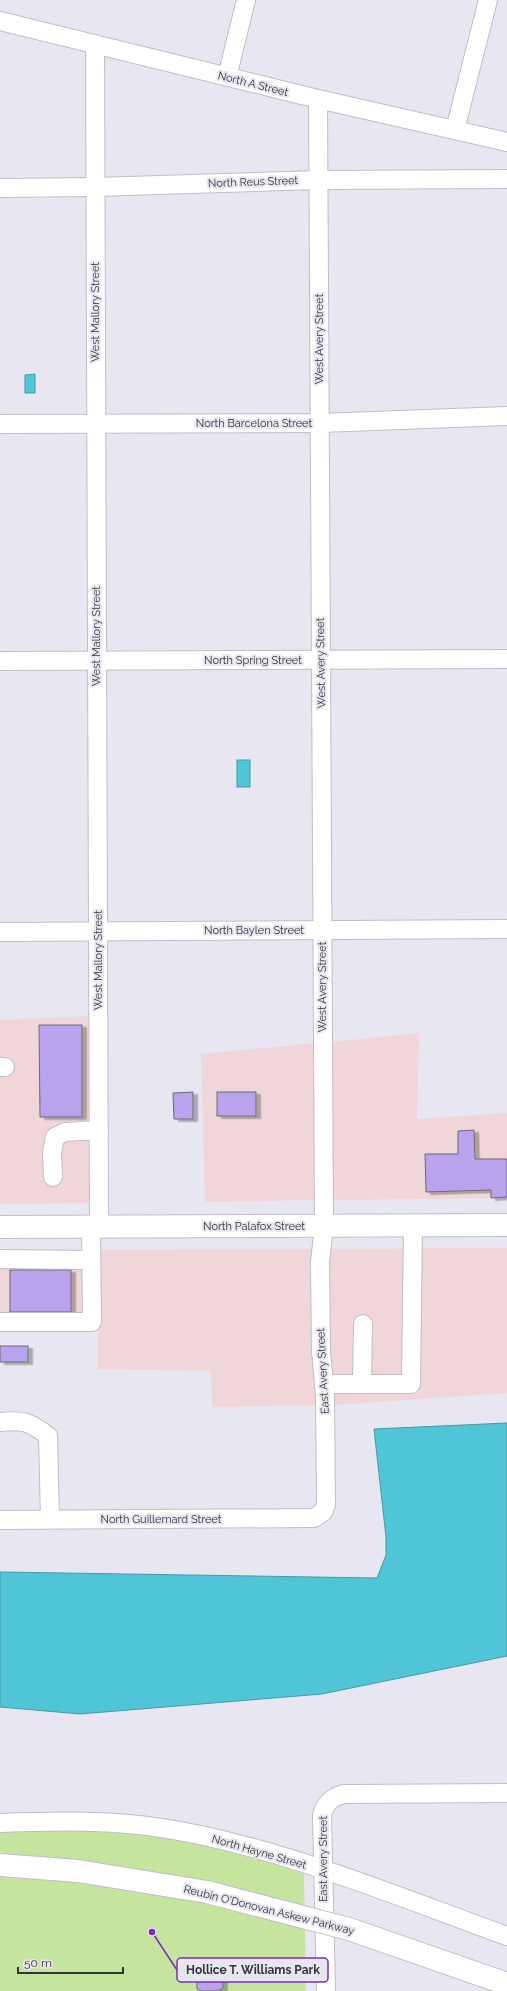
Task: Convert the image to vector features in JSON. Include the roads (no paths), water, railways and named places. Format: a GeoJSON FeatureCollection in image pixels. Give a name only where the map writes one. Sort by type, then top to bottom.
{"type":"FeatureCollection","features":[{"type":"Feature","properties":{"kind":"main road","name":"North Palafox Street"},"geometry":{"type":"LineString","coordinates":[[0,1227],[507,1225]]}},
{"type":"Feature","properties":{"kind":"main road","name":"Reubin O'Donovan Askew Parkway"},"geometry":{"type":"LineString","coordinates":[[0,1865],[78,1872],[207,1892],[349,1929],[507,1984]]}},
{"type":"Feature","properties":{"kind":"street"},"geometry":{"type":"LineString","coordinates":[[227,77],[246,0]]}},
{"type":"Feature","properties":{"kind":"street"},"geometry":{"type":"LineString","coordinates":[[455,130],[488,0]]}},
{"type":"Feature","properties":{"kind":"street","name":"North A Street"},"geometry":{"type":"LineString","coordinates":[[0,21],[318,100],[507,142]]}},
{"type":"Feature","properties":{"kind":"street","name":"West Mallory Street"},"geometry":{"type":"LineString","coordinates":[[0,1322],[92,1322],[91,1260],[95,1227],[99,1130],[94,187],[95,44]]}},
{"type":"Feature","properties":{"kind":"street","name":"West Avery Street"},"geometry":{"type":"LineString","coordinates":[[318,100],[324,1226]]}},
{"type":"Feature","properties":{"kind":"street","name":"North Reus Street"},"geometry":{"type":"LineString","coordinates":[[0,188],[94,187],[318,180],[507,179]]}},
{"type":"Feature","properties":{"kind":"street","name":"North Barcelona Street"},"geometry":{"type":"LineString","coordinates":[[0,424],[320,423],[507,416]]}},
{"type":"Feature","properties":{"kind":"street","name":"North Spring Street"},"geometry":{"type":"LineString","coordinates":[[0,661],[507,659]]}},
{"type":"Feature","properties":{"kind":"street","name":"North Baylen Street"},"geometry":{"type":"LineString","coordinates":[[0,932],[507,929]]}},
{"type":"Feature","properties":{"kind":"street"},"geometry":{"type":"LineString","coordinates":[[52,1177],[54,1137],[65,1132],[99,1130]]}},
{"type":"Feature","properties":{"kind":"street"},"geometry":{"type":"LineString","coordinates":[[324,1384],[411,1384],[413,1225]]}},
{"type":"Feature","properties":{"kind":"street","name":"East Avery Street"},"geometry":{"type":"LineString","coordinates":[[320,1514],[326,1506],[324,1384],[321,1352],[320,1262],[324,1226]]}},
{"type":"Feature","properties":{"kind":"street"},"geometry":{"type":"LineString","coordinates":[[0,1259],[91,1260]]}},
{"type":"Feature","properties":{"kind":"street"},"geometry":{"type":"LineString","coordinates":[[362,1384],[363,1324]]}},
{"type":"Feature","properties":{"kind":"street"},"geometry":{"type":"LineString","coordinates":[[0,1422],[20,1420],[33,1424],[48,1436],[50,1519]]}},
{"type":"Feature","properties":{"kind":"street","name":"North Guillemard Street"},"geometry":{"type":"LineString","coordinates":[[0,1520],[314,1518],[320,1514]]}},
{"type":"Feature","properties":{"kind":"street","name":"East Avery Street"},"geometry":{"type":"LineString","coordinates":[[326,1991],[322,1815],[329,1802],[336,1796],[344,1794],[507,1793]]}},
{"type":"Feature","properties":{"kind":"street","name":"North Hayne Street"},"geometry":{"type":"LineString","coordinates":[[0,1823],[56,1820],[102,1822],[148,1826],[199,1834],[249,1847],[323,1870],[507,1936]]}},
{"type":"Feature","properties":{"kind":"water"},"geometry":{"type":"Polygon","coordinates":[[[35,374],[35,393],[25,393],[25,375],[35,374]]]}},
{"type":"Feature","properties":{"kind":"water"},"geometry":{"type":"Polygon","coordinates":[[[237,760],[250,760],[250,787],[237,787],[237,760]]]}},
{"type":"Feature","properties":{"kind":"water"},"geometry":{"type":"Polygon","coordinates":[[[507,1423],[507,1656],[322,1694],[80,1714],[0,1707],[0,1572],[377,1578],[386,1555],[386,1537],[374,1429],[507,1423]]]}},
{"type":"Feature","properties":{"kind":"place","name":"Hollice T. Williams Park"},"geometry":{"type":"Point","coordinates":[152,1932]}}]}
